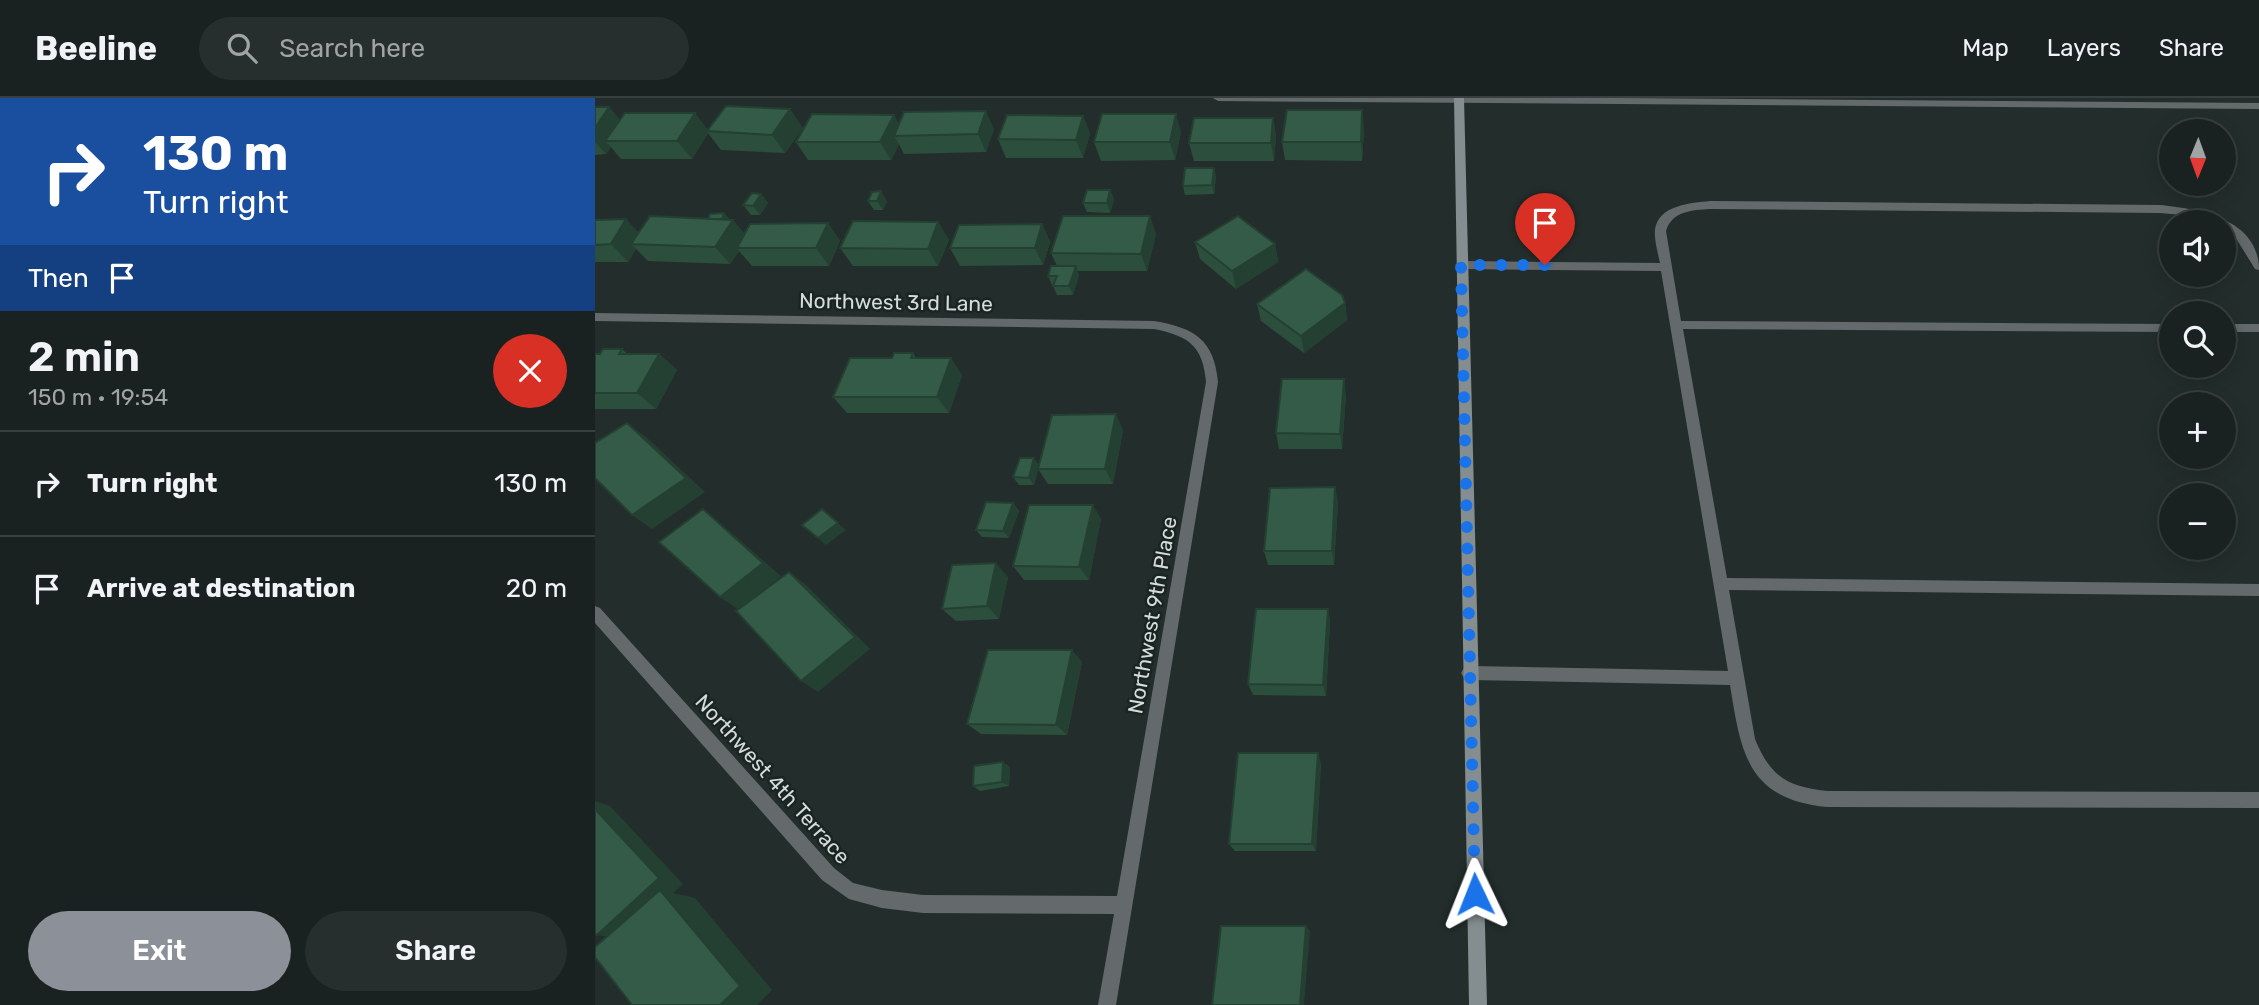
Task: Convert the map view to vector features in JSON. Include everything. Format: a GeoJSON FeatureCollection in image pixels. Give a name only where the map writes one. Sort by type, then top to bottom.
{"type":"FeatureCollection","features":[{"type":"Feature","properties":{"kind":"street"},"geometry":{"type":"LineString","coordinates":[[1218,98],[1806,100],[2259,106]]}},
{"type":"Feature","properties":{"kind":"street"},"geometry":{"type":"LineString","coordinates":[[1459,99],[1478,1005]]}},
{"type":"Feature","properties":{"kind":"street"},"geometry":{"type":"LineString","coordinates":[[2172,210],[1710,205],[1687,208],[1665,218],[1660,230],[1734,678],[1747,739],[1758,766],[1778,785],[1807,797],[2259,800]]}},
{"type":"Feature","properties":{"kind":"street"},"geometry":{"type":"LineString","coordinates":[[2236,233],[2259,266]]}},
{"type":"Feature","properties":{"kind":"street"},"geometry":{"type":"LineString","coordinates":[[1461,265],[1667,267]]}},
{"type":"Feature","properties":{"kind":"street","name":"Northwest 3rd Lane"},"geometry":{"type":"LineString","coordinates":[[595,317],[1154,325],[1178,328],[1193,338]]}},
{"type":"Feature","properties":{"kind":"street"},"geometry":{"type":"LineString","coordinates":[[1676,325],[2159,328]]}},
{"type":"Feature","properties":{"kind":"street"},"geometry":{"type":"LineString","coordinates":[[2236,328],[2259,328]]}},
{"type":"Feature","properties":{"kind":"street","name":"Northwest 9th Place"},"geometry":{"type":"LineString","coordinates":[[1107,1005],[1212,382],[1212,364],[1206,351],[1193,338]]}},
{"type":"Feature","properties":{"kind":"street"},"geometry":{"type":"LineString","coordinates":[[1719,584],[2259,590]]}},
{"type":"Feature","properties":{"kind":"street","name":"Northwest 4th Terrace"},"geometry":{"type":"LineString","coordinates":[[595,613],[828,874],[849,890],[882,899],[923,904],[1124,905]]}},
{"type":"Feature","properties":{"kind":"street"},"geometry":{"type":"LineString","coordinates":[[1469,673],[1734,678]]}},
{"type":"Feature","properties":{"kind":"building"},"geometry":{"type":"Polygon","coordinates":[[[726,106],[790,109],[772,135],[707,131],[726,106]]]}},
{"type":"Feature","properties":{"kind":"building"},"geometry":{"type":"Polygon","coordinates":[[[595,107],[609,107],[595,128],[595,107]]]}},
{"type":"Feature","properties":{"kind":"building"},"geometry":{"type":"Polygon","coordinates":[[[1287,110],[1362,110],[1361,142],[1282,142],[1287,110]]]}},
{"type":"Feature","properties":{"kind":"building"},"geometry":{"type":"Polygon","coordinates":[[[986,111],[978,134],[894,136],[904,112],[986,111]]]}},
{"type":"Feature","properties":{"kind":"building"},"geometry":{"type":"Polygon","coordinates":[[[625,113],[695,113],[677,141],[605,141],[625,113]]]}},
{"type":"Feature","properties":{"kind":"building"},"geometry":{"type":"Polygon","coordinates":[[[812,114],[894,115],[880,142],[796,142],[812,114]]]}},
{"type":"Feature","properties":{"kind":"building"},"geometry":{"type":"Polygon","coordinates":[[[1102,114],[1176,114],[1170,142],[1094,142],[1102,114]]]}},
{"type":"Feature","properties":{"kind":"building"},"geometry":{"type":"Polygon","coordinates":[[[1007,115],[1083,116],[1076,140],[998,139],[1007,115]]]}},
{"type":"Feature","properties":{"kind":"building"},"geometry":{"type":"Polygon","coordinates":[[[1194,118],[1273,118],[1271,143],[1189,143],[1194,118]]]}},
{"type":"Feature","properties":{"kind":"building"},"geometry":{"type":"Polygon","coordinates":[[[1185,168],[1214,168],[1212,185],[1183,186],[1185,168]]]}},
{"type":"Feature","properties":{"kind":"building"},"geometry":{"type":"Polygon","coordinates":[[[1087,190],[1110,190],[1107,203],[1083,203],[1087,190]]]}},
{"type":"Feature","properties":{"kind":"building"},"geometry":{"type":"Polygon","coordinates":[[[881,191],[877,201],[868,201],[872,192],[881,191]]]}},
{"type":"Feature","properties":{"kind":"building"},"geometry":{"type":"Polygon","coordinates":[[[752,193],[761,194],[753,206],[743,205],[752,193]]]}},
{"type":"Feature","properties":{"kind":"building"},"geometry":{"type":"Polygon","coordinates":[[[724,213],[722,219],[708,219],[710,214],[724,213]]]}},
{"type":"Feature","properties":{"kind":"building"},"geometry":{"type":"Polygon","coordinates":[[[650,216],[733,220],[715,247],[631,244],[650,216]]]}},
{"type":"Feature","properties":{"kind":"building"},"geometry":{"type":"Polygon","coordinates":[[[1063,216],[1150,216],[1141,254],[1051,253],[1063,216]]]}},
{"type":"Feature","properties":{"kind":"building"},"geometry":{"type":"Polygon","coordinates":[[[1238,216],[1275,244],[1232,271],[1195,242],[1238,216]]]}},
{"type":"Feature","properties":{"kind":"building"},"geometry":{"type":"Polygon","coordinates":[[[626,219],[611,244],[595,245],[595,220],[626,219]]]}},
{"type":"Feature","properties":{"kind":"building"},"geometry":{"type":"Polygon","coordinates":[[[853,221],[938,222],[928,249],[840,248],[853,221]]]}},
{"type":"Feature","properties":{"kind":"building"},"geometry":{"type":"Polygon","coordinates":[[[828,223],[816,248],[737,248],[750,224],[828,223]]]}},
{"type":"Feature","properties":{"kind":"building"},"geometry":{"type":"Polygon","coordinates":[[[1042,224],[1035,248],[950,248],[959,225],[1042,224]]]}},
{"type":"Feature","properties":{"kind":"building"},"geometry":{"type":"Polygon","coordinates":[[[1051,266],[1076,266],[1069,286],[1053,286],[1057,276],[1048,276],[1051,266]]]}},
{"type":"Feature","properties":{"kind":"building"},"geometry":{"type":"Polygon","coordinates":[[[1306,269],[1342,295],[1345,303],[1301,336],[1257,304],[1306,269]]]}},
{"type":"Feature","properties":{"kind":"building"},"geometry":{"type":"Polygon","coordinates":[[[603,349],[622,349],[619,354],[659,354],[637,393],[595,393],[595,354],[600,354],[603,349]]]}},
{"type":"Feature","properties":{"kind":"building"},"geometry":{"type":"Polygon","coordinates":[[[894,353],[913,353],[911,358],[951,358],[937,397],[833,397],[850,358],[892,358],[894,353]]]}},
{"type":"Feature","properties":{"kind":"building"},"geometry":{"type":"Polygon","coordinates":[[[1282,379],[1344,379],[1340,434],[1276,433],[1282,379]]]}},
{"type":"Feature","properties":{"kind":"building"},"geometry":{"type":"Polygon","coordinates":[[[1116,414],[1105,469],[1038,469],[1052,415],[1116,414]]]}},
{"type":"Feature","properties":{"kind":"building"},"geometry":{"type":"Polygon","coordinates":[[[627,423],[686,478],[632,515],[595,478],[595,443],[627,423]]]}},
{"type":"Feature","properties":{"kind":"building"},"geometry":{"type":"Polygon","coordinates":[[[1020,458],[1034,458],[1029,478],[1013,477],[1020,458]]]}},
{"type":"Feature","properties":{"kind":"building"},"geometry":{"type":"Polygon","coordinates":[[[1335,487],[1332,551],[1264,551],[1270,488],[1335,487]]]}},
{"type":"Feature","properties":{"kind":"building"},"geometry":{"type":"Polygon","coordinates":[[[986,502],[1013,503],[1003,531],[976,530],[986,502]]]}},
{"type":"Feature","properties":{"kind":"building"},"geometry":{"type":"Polygon","coordinates":[[[1029,505],[1093,505],[1079,567],[1013,566],[1029,505]]]}},
{"type":"Feature","properties":{"kind":"building"},"geometry":{"type":"Polygon","coordinates":[[[703,509],[763,563],[720,597],[659,542],[703,509]]]}},
{"type":"Feature","properties":{"kind":"building"},"geometry":{"type":"Polygon","coordinates":[[[822,509],[838,523],[818,538],[802,525],[822,509]]]}},
{"type":"Feature","properties":{"kind":"building"},"geometry":{"type":"Polygon","coordinates":[[[996,563],[987,606],[942,609],[952,565],[996,563]]]}},
{"type":"Feature","properties":{"kind":"building"},"geometry":{"type":"Polygon","coordinates":[[[789,572],[855,637],[801,681],[736,611],[789,572]]]}},
{"type":"Feature","properties":{"kind":"building"},"geometry":{"type":"Polygon","coordinates":[[[1256,609],[1328,609],[1323,685],[1248,684],[1256,609]]]}},
{"type":"Feature","properties":{"kind":"building"},"geometry":{"type":"Polygon","coordinates":[[[988,650],[1072,650],[1056,725],[967,724],[988,650]]]}},
{"type":"Feature","properties":{"kind":"building"},"geometry":{"type":"Polygon","coordinates":[[[1238,753],[1318,753],[1312,844],[1229,844],[1238,753]]]}},
{"type":"Feature","properties":{"kind":"building"},"geometry":{"type":"Polygon","coordinates":[[[1003,762],[1002,782],[973,786],[974,766],[1003,762]]]}},
{"type":"Feature","properties":{"kind":"building"},"geometry":{"type":"Polygon","coordinates":[[[595,809],[659,878],[597,935],[595,933],[595,809]]]}},
{"type":"Feature","properties":{"kind":"building"},"geometry":{"type":"Polygon","coordinates":[[[660,890],[740,986],[720,1005],[632,1005],[595,957],[595,947],[660,890]]]}},
{"type":"Feature","properties":{"kind":"building"},"geometry":{"type":"Polygon","coordinates":[[[1221,926],[1306,926],[1300,1005],[1212,1005],[1221,926]]]}},
{"type":"Feature","properties":{"kind":"route"},"geometry":{"type":"LineString","coordinates":[[1475,894],[1461,265],[1545,265]]}}]}
